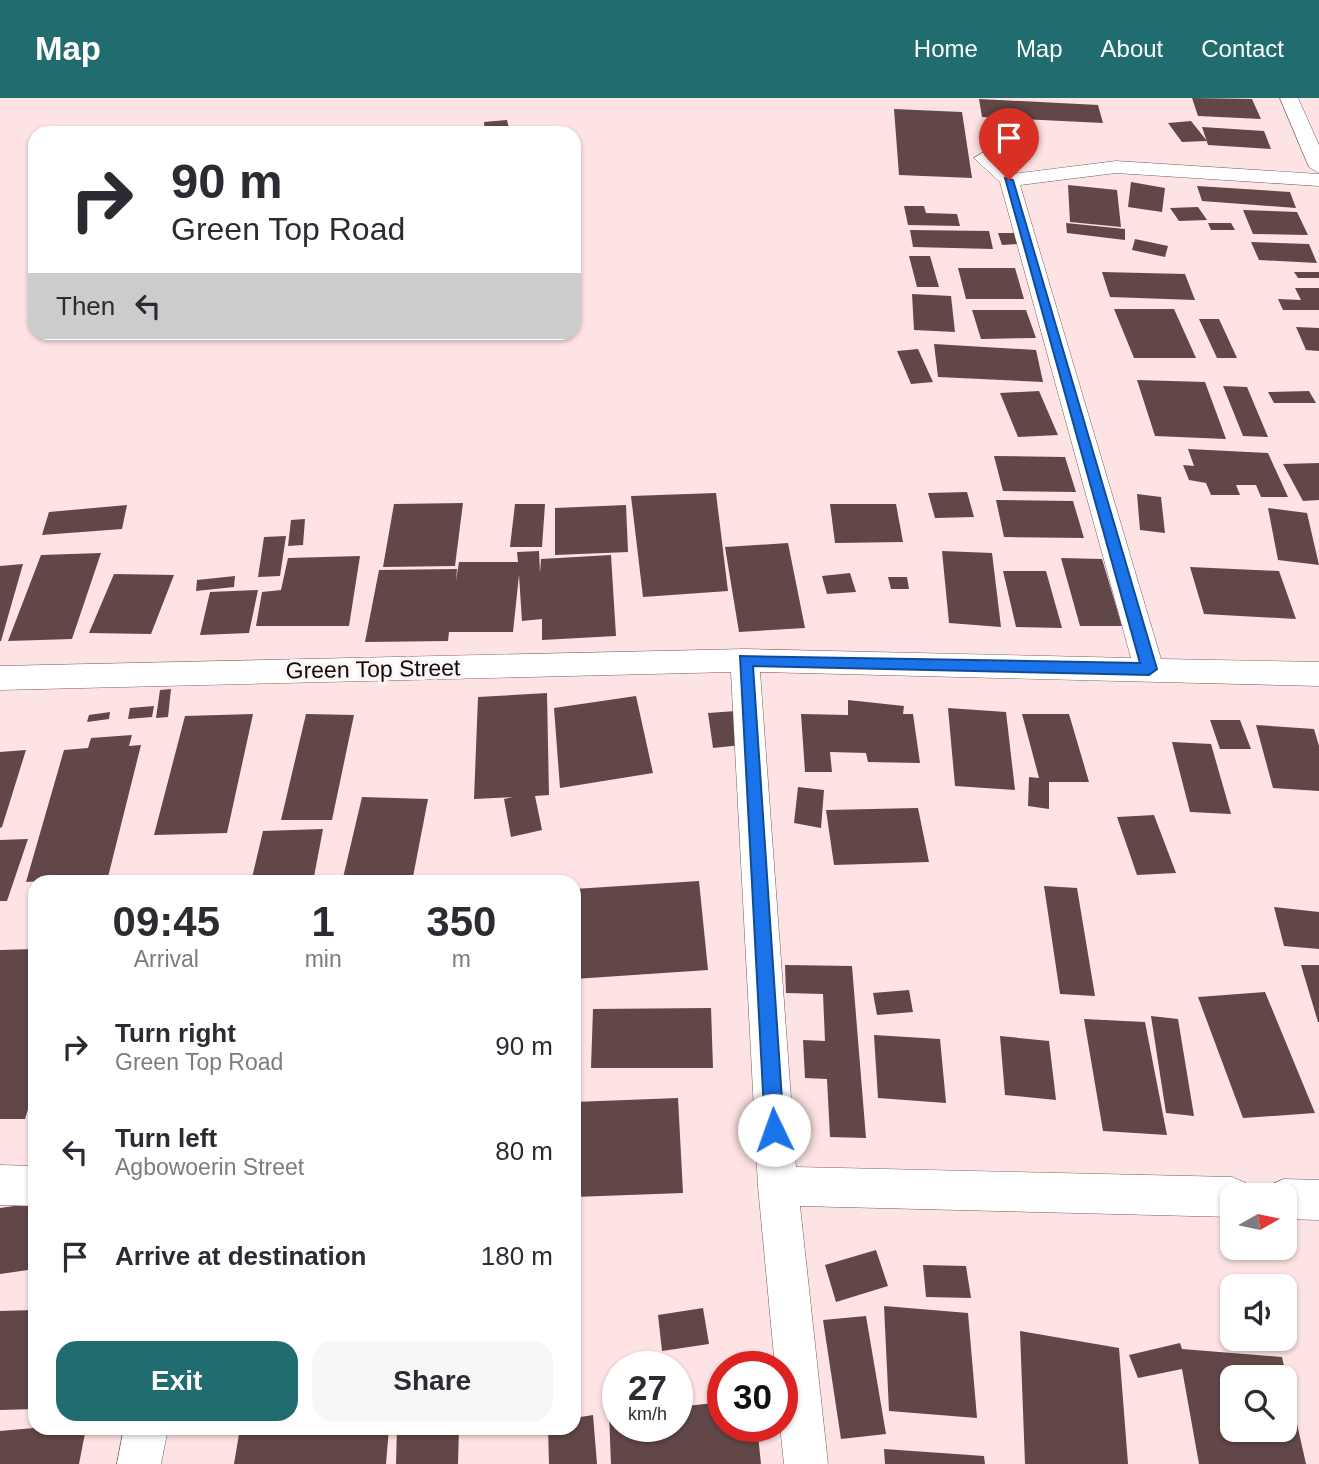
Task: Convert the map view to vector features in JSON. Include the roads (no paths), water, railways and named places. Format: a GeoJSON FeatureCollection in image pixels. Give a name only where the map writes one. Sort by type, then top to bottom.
{"type":"FeatureCollection","features":[{"type":"Feature","properties":{"kind":"street"},"geometry":{"type":"LineString","coordinates":[[1289,98],[1319,167]]}},
{"type":"Feature","properties":{"kind":"street"},"geometry":{"type":"LineString","coordinates":[[985,158],[1009,180],[1149,669]]}},
{"type":"Feature","properties":{"kind":"street"},"geometry":{"type":"LineString","coordinates":[[1009,180],[1116,167],[1319,180]]}},
{"type":"Feature","properties":{"kind":"street"},"geometry":{"type":"LineString","coordinates":[[745,660],[778,1186],[806,1464]]}},
{"type":"Feature","properties":{"kind":"street","name":"Green Top Street"},"geometry":{"type":"LineString","coordinates":[[0,678],[745,660],[1319,674]]}},
{"type":"Feature","properties":{"kind":"street"},"geometry":{"type":"LineString","coordinates":[[0,1185],[28,1186]]}},
{"type":"Feature","properties":{"kind":"street"},"geometry":{"type":"LineString","coordinates":[[778,1186],[1220,1197]]}},
{"type":"Feature","properties":{"kind":"street"},"geometry":{"type":"LineString","coordinates":[[1297,1199],[1319,1200]]}},
{"type":"Feature","properties":{"kind":"street"},"geometry":{"type":"LineString","coordinates":[[139,1464],[145,1435]]}}]}
